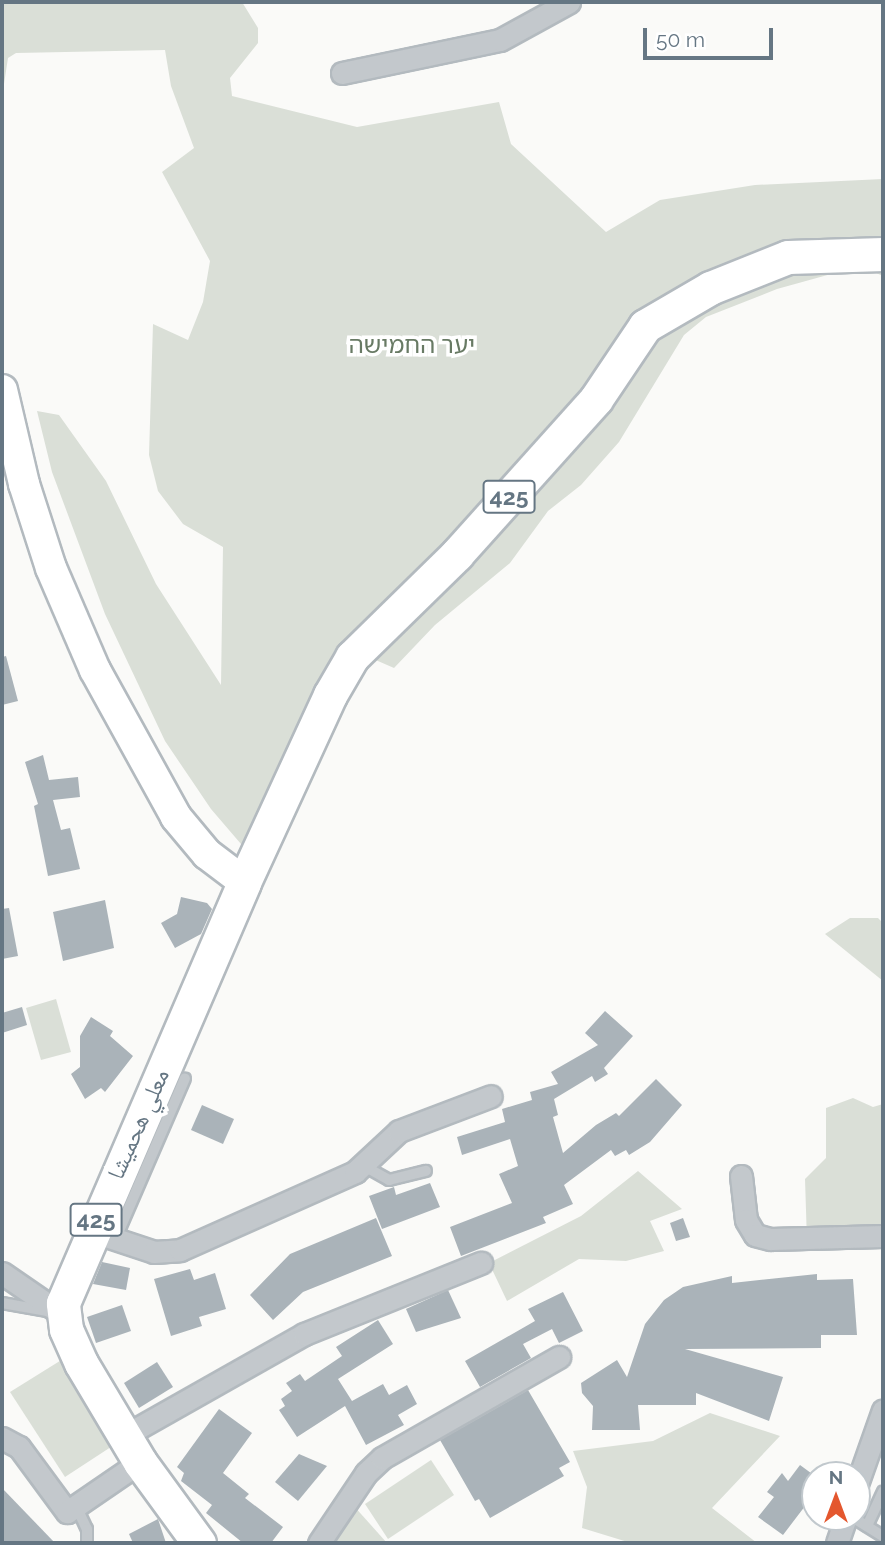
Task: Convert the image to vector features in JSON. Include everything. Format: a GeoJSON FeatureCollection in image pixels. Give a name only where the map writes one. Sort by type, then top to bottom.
{"type":"FeatureCollection","features":[{"type":"Feature","properties":{"kind":"main road","name":"425"},"geometry":{"type":"LineString","coordinates":[[244,882],[352,657],[457,554],[596,399],[645,326],[710,288],[788,257],[883,254]]}},
{"type":"Feature","properties":{"kind":"main road"},"geometry":{"type":"LineString","coordinates":[[2,390],[24,484],[51,568],[95,670],[176,817],[207,854],[244,882]]}},
{"type":"Feature","properties":{"kind":"main road","name":"معلي هحميشا"},"geometry":{"type":"LineString","coordinates":[[63,1315],[68,1288],[103,1235],[244,882]]}},
{"type":"Feature","properties":{"kind":"main road"},"geometry":{"type":"LineString","coordinates":[[63,1315],[73,1348],[132,1449],[199,1543]]}},
{"type":"Feature","properties":{"kind":"street"},"geometry":{"type":"LineString","coordinates":[[342,73],[500,40],[569,6],[569,2]]}},
{"type":"Feature","properties":{"kind":"street"},"geometry":{"type":"LineString","coordinates":[[103,1235],[154,1252],[180,1250],[363,1166],[399,1131],[491,1096]]}},
{"type":"Feature","properties":{"kind":"street"},"geometry":{"type":"LineString","coordinates":[[741,1176],[746,1220],[755,1235],[771,1239],[883,1236]]}},
{"type":"Feature","properties":{"kind":"street"},"geometry":{"type":"LineString","coordinates":[[2,1438],[19,1447],[60,1507],[67,1512],[77,1508],[132,1449],[304,1334],[481,1262]]}},
{"type":"Feature","properties":{"kind":"street"},"geometry":{"type":"LineString","coordinates":[[2,1273],[63,1315]]}},
{"type":"Feature","properties":{"kind":"street"},"geometry":{"type":"LineString","coordinates":[[319,1543],[366,1473],[382,1458],[559,1357]]}},
{"type":"Feature","properties":{"kind":"street"},"geometry":{"type":"LineString","coordinates":[[865,1461],[883,1410]]}},
{"type":"Feature","properties":{"kind":"lane"},"geometry":{"type":"LineString","coordinates":[[103,1235],[185,1078]]}},
{"type":"Feature","properties":{"kind":"lane"},"geometry":{"type":"LineString","coordinates":[[363,1166],[389,1180],[426,1171]]}},
{"type":"Feature","properties":{"kind":"lane"},"geometry":{"type":"LineString","coordinates":[[2,1303],[63,1315]]}},
{"type":"Feature","properties":{"kind":"lane"},"geometry":{"type":"LineString","coordinates":[[871,1518],[883,1492]]}},
{"type":"Feature","properties":{"kind":"lane"},"geometry":{"type":"LineString","coordinates":[[77,1508],[87,1529],[87,1543]]}},
{"type":"Feature","properties":{"kind":"green space","name":"יער החמישה"},"geometry":{"type":"Polygon","coordinates":[[[2,2],[242,2],[258,28],[258,43],[230,78],[232,96],[357,127],[499,102],[511,144],[606,232],[660,200],[755,185],[883,179],[883,276],[860,266],[777,289],[706,317],[684,335],[619,442],[581,485],[548,511],[510,563],[435,625],[394,668],[355,651],[247,851],[211,809],[165,741],[105,614],[52,472],[37,411],[59,415],[106,481],[156,584],[221,685],[223,547],[183,524],[158,491],[149,455],[153,324],[188,340],[203,302],[210,261],[162,172],[194,148],[171,86],[165,50],[16,53],[8,58],[2,97],[2,2]]]}},
{"type":"Feature","properties":{"kind":"green space"},"geometry":{"type":"Polygon","coordinates":[[[850,918],[878,918],[883,923],[883,981],[825,934],[850,918]]]}},
{"type":"Feature","properties":{"kind":"green space"},"geometry":{"type":"Polygon","coordinates":[[[56,999],[71,1052],[41,1060],[26,1008],[56,999]]]}},
{"type":"Feature","properties":{"kind":"green space"},"geometry":{"type":"Polygon","coordinates":[[[853,1098],[873,1107],[883,1104],[883,1236],[807,1242],[805,1179],[826,1158],[826,1108],[853,1098]]]}},
{"type":"Feature","properties":{"kind":"green space"},"geometry":{"type":"Polygon","coordinates":[[[638,1171],[682,1209],[650,1221],[664,1251],[626,1261],[579,1259],[507,1301],[489,1263],[581,1216],[638,1171]]]}},
{"type":"Feature","properties":{"kind":"green space"},"geometry":{"type":"Polygon","coordinates":[[[63,1359],[117,1443],[65,1477],[10,1392],[63,1359]]]}},
{"type":"Feature","properties":{"kind":"green space"},"geometry":{"type":"Polygon","coordinates":[[[710,1413],[780,1436],[712,1508],[757,1543],[631,1543],[582,1528],[587,1487],[573,1451],[653,1441],[710,1413]]]}},
{"type":"Feature","properties":{"kind":"green space"},"geometry":{"type":"Polygon","coordinates":[[[431,1460],[454,1495],[388,1539],[365,1504],[431,1460]]]}},
{"type":"Feature","properties":{"kind":"green space"},"geometry":{"type":"Polygon","coordinates":[[[353,1505],[387,1543],[331,1543],[353,1505]]]}},
{"type":"Feature","properties":{"kind":"building"},"geometry":{"type":"Polygon","coordinates":[[[6,656],[18,701],[2,705],[2,657],[6,656]]]}},
{"type":"Feature","properties":{"kind":"building"},"geometry":{"type":"Polygon","coordinates":[[[43,755],[49,780],[78,777],[80,797],[53,800],[61,830],[70,828],[80,869],[48,876],[34,806],[38,804],[25,762],[43,755]]]}},
{"type":"Feature","properties":{"kind":"building"},"geometry":{"type":"Polygon","coordinates":[[[181,897],[207,903],[212,909],[201,934],[175,948],[161,923],[177,914],[181,897]]]}},
{"type":"Feature","properties":{"kind":"building"},"geometry":{"type":"Polygon","coordinates":[[[105,900],[114,948],[63,961],[53,912],[105,900]]]}},
{"type":"Feature","properties":{"kind":"building"},"geometry":{"type":"Polygon","coordinates":[[[9,908],[18,956],[2,959],[2,909],[9,908]]]}},
{"type":"Feature","properties":{"kind":"building"},"geometry":{"type":"Polygon","coordinates":[[[22,1007],[27,1025],[2,1033],[2,1013],[22,1007]]]}},
{"type":"Feature","properties":{"kind":"building"},"geometry":{"type":"Polygon","coordinates":[[[605,1011],[633,1036],[604,1068],[608,1074],[595,1082],[592,1076],[554,1099],[558,1115],[553,1117],[563,1153],[596,1125],[616,1113],[619,1116],[656,1079],[682,1105],[650,1142],[629,1155],[626,1150],[615,1156],[611,1150],[564,1185],[573,1204],[543,1217],[546,1223],[461,1256],[450,1227],[512,1203],[499,1174],[518,1166],[510,1139],[462,1155],[457,1137],[505,1122],[502,1109],[532,1100],[530,1092],[558,1084],[551,1072],[598,1045],[585,1033],[605,1011]]]}},
{"type":"Feature","properties":{"kind":"building"},"geometry":{"type":"Polygon","coordinates":[[[91,1017],[113,1031],[110,1036],[133,1056],[105,1092],[101,1088],[85,1099],[71,1074],[80,1067],[80,1036],[91,1017]]]}},
{"type":"Feature","properties":{"kind":"building"},"geometry":{"type":"Polygon","coordinates":[[[202,1105],[234,1119],[223,1144],[191,1130],[202,1105]]]}},
{"type":"Feature","properties":{"kind":"building"},"geometry":{"type":"Polygon","coordinates":[[[430,1183],[440,1207],[382,1229],[369,1196],[394,1187],[396,1195],[430,1183]]]}},
{"type":"Feature","properties":{"kind":"building"},"geometry":{"type":"Polygon","coordinates":[[[376,1218],[392,1256],[303,1292],[273,1320],[250,1295],[290,1254],[376,1218]]]}},
{"type":"Feature","properties":{"kind":"building"},"geometry":{"type":"Polygon","coordinates":[[[683,1218],[690,1237],[676,1241],[670,1223],[683,1218]]]}},
{"type":"Feature","properties":{"kind":"building"},"geometry":{"type":"Polygon","coordinates":[[[102,1262],[130,1268],[126,1290],[93,1284],[102,1262]]]}},
{"type":"Feature","properties":{"kind":"building"},"geometry":{"type":"Polygon","coordinates":[[[190,1269],[194,1280],[215,1273],[226,1309],[199,1317],[202,1326],[171,1336],[154,1279],[190,1269]]]}},
{"type":"Feature","properties":{"kind":"building"},"geometry":{"type":"Polygon","coordinates":[[[817,1274],[817,1280],[853,1279],[857,1335],[821,1335],[821,1348],[685,1349],[783,1377],[769,1421],[696,1393],[696,1405],[638,1405],[640,1430],[592,1430],[593,1406],[582,1393],[581,1383],[617,1360],[627,1377],[645,1324],[664,1300],[683,1287],[732,1276],[732,1283],[817,1274]]]}},
{"type":"Feature","properties":{"kind":"building"},"geometry":{"type":"Polygon","coordinates":[[[448,1290],[461,1318],[416,1332],[406,1309],[448,1290]]]}},
{"type":"Feature","properties":{"kind":"building"},"geometry":{"type":"Polygon","coordinates":[[[563,1292],[583,1331],[559,1343],[552,1329],[523,1344],[531,1358],[480,1387],[465,1361],[535,1321],[528,1309],[563,1292]]]}},
{"type":"Feature","properties":{"kind":"building"},"geometry":{"type":"Polygon","coordinates":[[[122,1305],[131,1331],[96,1343],[87,1317],[122,1305]]]}},
{"type":"Feature","properties":{"kind":"building"},"geometry":{"type":"Polygon","coordinates":[[[378,1320],[393,1344],[338,1379],[352,1401],[383,1384],[389,1395],[407,1385],[417,1404],[398,1415],[404,1425],[366,1445],[345,1406],[297,1437],[279,1410],[285,1406],[281,1399],[292,1391],[286,1383],[300,1374],[305,1381],[342,1356],[336,1347],[378,1320]]]}},
{"type":"Feature","properties":{"kind":"building"},"geometry":{"type":"Polygon","coordinates":[[[157,1362],[173,1387],[139,1408],[124,1383],[157,1362]]]}},
{"type":"Feature","properties":{"kind":"building"},"geometry":{"type":"Polygon","coordinates":[[[528,1390],[570,1462],[559,1468],[564,1476],[490,1518],[479,1499],[475,1501],[440,1440],[528,1390]]]}},
{"type":"Feature","properties":{"kind":"building"},"geometry":{"type":"Polygon","coordinates":[[[219,1409],[252,1433],[223,1473],[249,1494],[245,1498],[283,1527],[271,1543],[243,1543],[206,1513],[212,1505],[181,1481],[184,1473],[177,1467],[219,1409]]]}},
{"type":"Feature","properties":{"kind":"building"},"geometry":{"type":"Polygon","coordinates":[[[299,1454],[327,1466],[298,1501],[275,1482],[299,1454]]]}},
{"type":"Feature","properties":{"kind":"building"},"geometry":{"type":"Polygon","coordinates":[[[801,1466],[801,1511],[783,1535],[758,1517],[774,1497],[767,1492],[782,1473],[788,1481],[801,1466]]]}},
{"type":"Feature","properties":{"kind":"building"},"geometry":{"type":"Polygon","coordinates":[[[2,1488],[55,1543],[2,1543],[2,1488]]]}},
{"type":"Feature","properties":{"kind":"building"},"geometry":{"type":"Polygon","coordinates":[[[158,1519],[166,1543],[133,1543],[129,1534],[158,1519]]]}}]}
